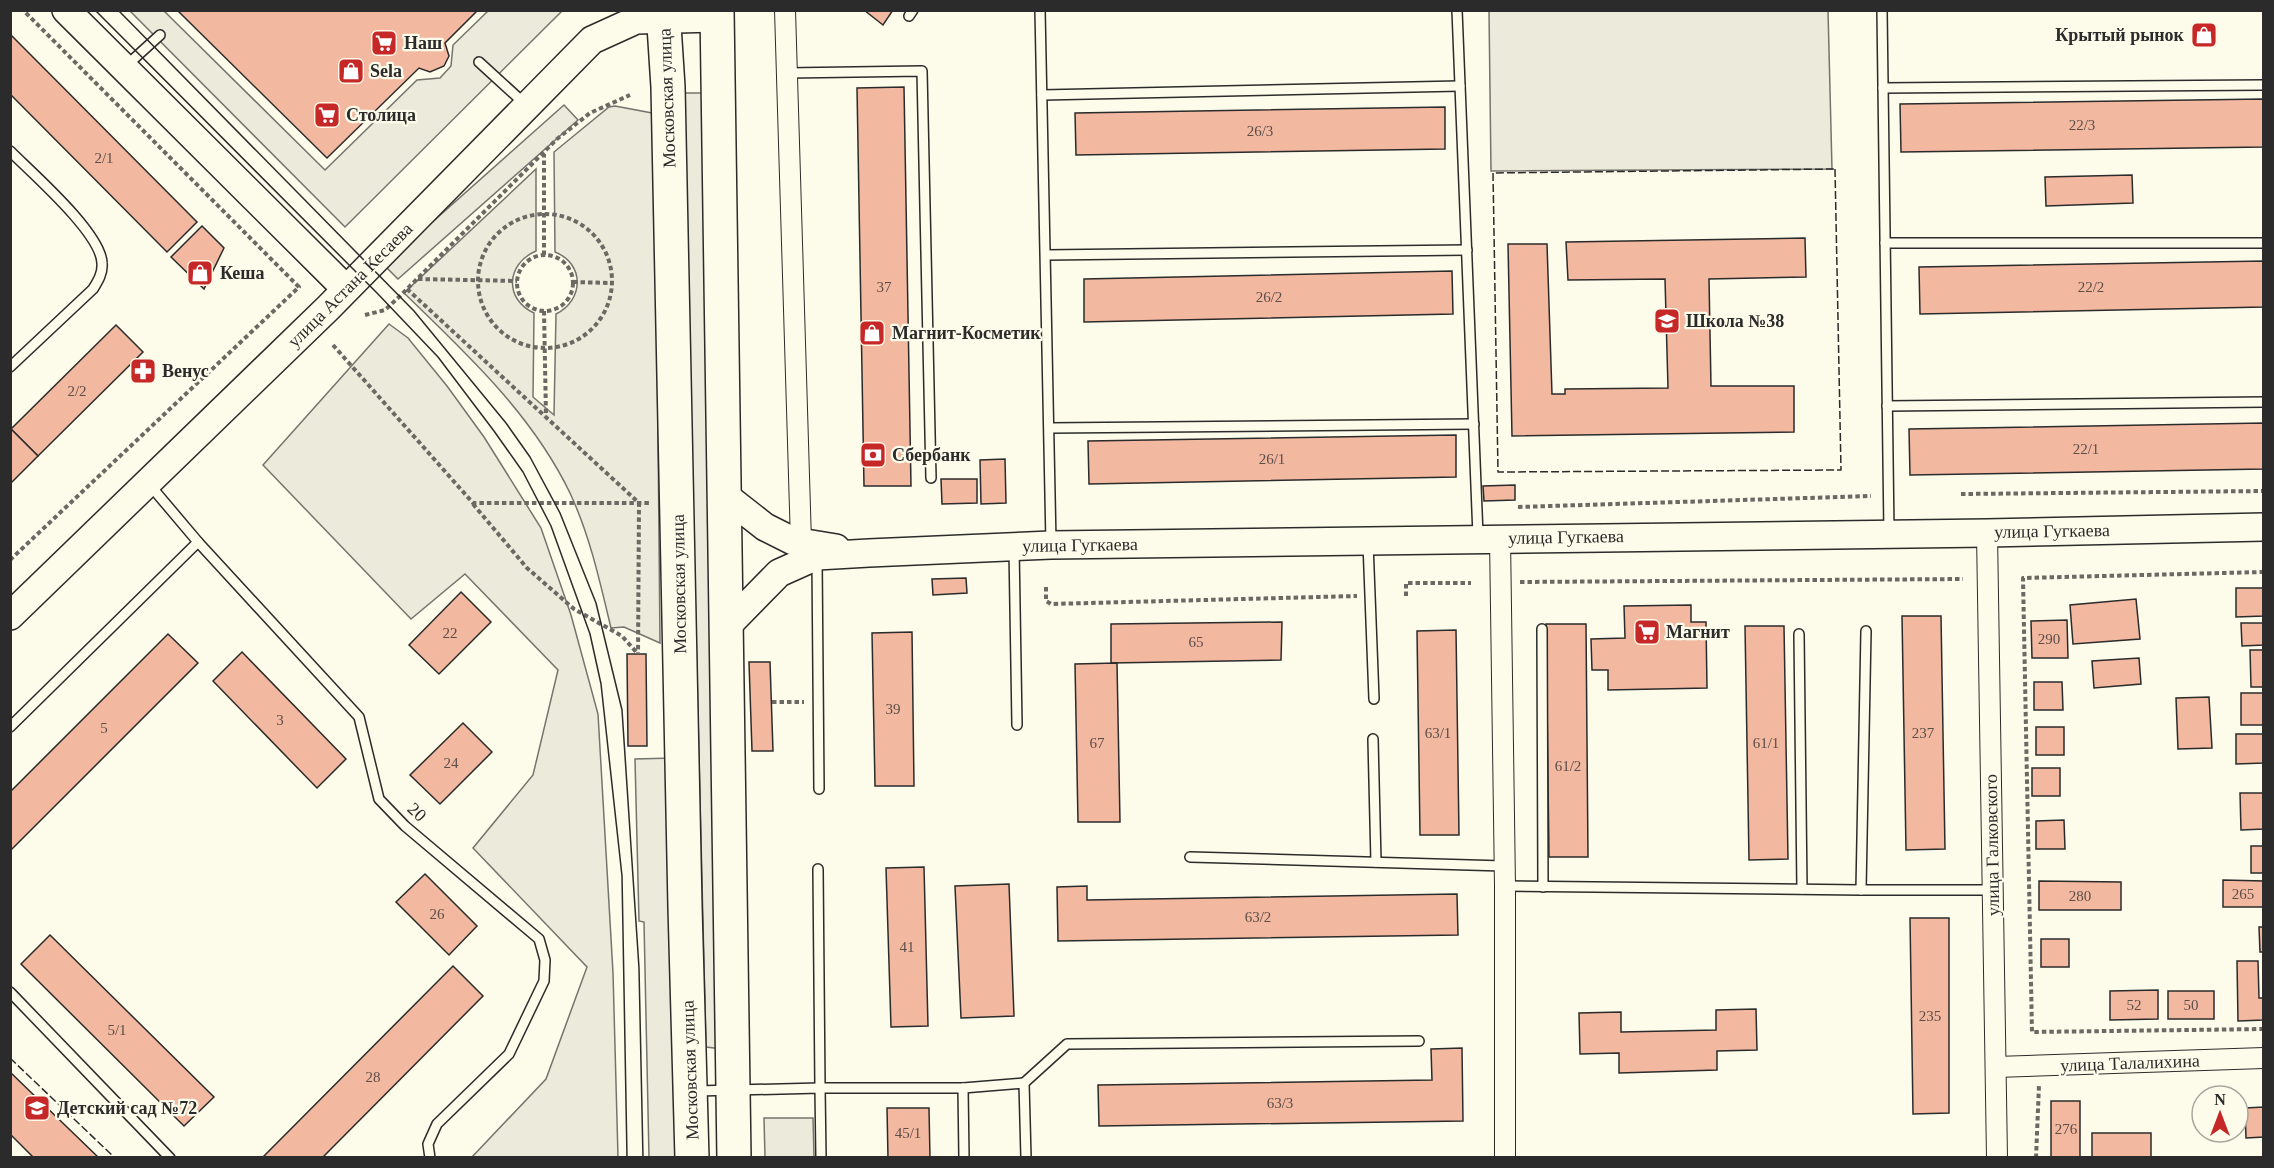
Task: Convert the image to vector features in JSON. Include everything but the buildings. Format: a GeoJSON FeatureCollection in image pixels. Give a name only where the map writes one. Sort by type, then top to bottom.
{"type":"FeatureCollection","features":[{"type":"Feature","properties":{"kind":"highway"},"geometry":{"type":"LineString","coordinates":[[717,14],[723,494],[728,625],[734,1158]]}},
{"type":"Feature","properties":{"kind":"highway","name":"Московская улица"},"geometry":{"type":"LineString","coordinates":[[663,15],[668,87],[692,1158]]}},
{"type":"Feature","properties":{"kind":"street"},"geometry":{"type":"LineString","coordinates":[[66,10],[346,289]]}},
{"type":"Feature","properties":{"kind":"street"},"geometry":{"type":"LineString","coordinates":[[728,625],[779,573],[809,549],[785,10]]}},
{"type":"Feature","properties":{"kind":"street","name":"улица Астана Кесаева"},"geometry":{"type":"LineString","coordinates":[[10,616],[346,289],[592,40],[636,20],[663,15],[717,14]]}},
{"type":"Feature","properties":{"kind":"street","name":"улица Гугкаева"},"geometry":{"type":"LineString","coordinates":[[723,494],[765,527],[809,549],[869,553],[1051,545],[1987,533],[2264,527]]}},
{"type":"Feature","properties":{"kind":"street","name":"улица Галковского"},"geometry":{"type":"LineString","coordinates":[[1987,533],[1997,1158]]}},
{"type":"Feature","properties":{"kind":"street"},"geometry":{"type":"LineString","coordinates":[[1489,538],[1505,886],[1505,1158]]}},
{"type":"Feature","properties":{"kind":"street","name":"улица Талалихина"},"geometry":{"type":"LineString","coordinates":[[1996,1066],[2264,1058]]}},
{"type":"Feature","properties":{"kind":"lane"},"geometry":{"type":"LineString","coordinates":[[1040,10],[1051,545]]}},
{"type":"Feature","properties":{"kind":"lane"},"geometry":{"type":"LineString","coordinates":[[1457,10],[1474,424],[1489,538]]}},
{"type":"Feature","properties":{"kind":"lane"},"geometry":{"type":"LineString","coordinates":[[1882,10],[1889,533]]}},
{"type":"Feature","properties":{"kind":"lane"},"geometry":{"type":"LineString","coordinates":[[123,69],[160,35]]}},
{"type":"Feature","properties":{"kind":"lane"},"geometry":{"type":"LineString","coordinates":[[479,62],[527,106]]}},
{"type":"Feature","properties":{"kind":"lane"},"geometry":{"type":"LineString","coordinates":[[787,73],[922,71],[931,478]]}},
{"type":"Feature","properties":{"kind":"lane"},"geometry":{"type":"LineString","coordinates":[[1042,95],[1460,86]]}},
{"type":"Feature","properties":{"kind":"lane"},"geometry":{"type":"LineString","coordinates":[[1883,88],[2264,86]]}},
{"type":"Feature","properties":{"kind":"lane"},"geometry":{"type":"LineString","coordinates":[[10,151],[87,230],[103,262],[101,275],[93,289],[10,367]]}},
{"type":"Feature","properties":{"kind":"lane"},"geometry":{"type":"LineString","coordinates":[[1885,243],[2264,243]]}},
{"type":"Feature","properties":{"kind":"lane"},"geometry":{"type":"LineString","coordinates":[[1046,255],[1467,250]]}},
{"type":"Feature","properties":{"kind":"lane"},"geometry":{"type":"LineString","coordinates":[[1887,406],[2264,402]]}},
{"type":"Feature","properties":{"kind":"lane"},"geometry":{"type":"LineString","coordinates":[[1050,428],[1474,424]]}},
{"type":"Feature","properties":{"kind":"lane","name":"20"},"geometry":{"type":"LineString","coordinates":[[148,483],[198,542],[358,717],[379,799],[405,826],[539,939],[545,960],[544,981],[509,1054],[437,1124],[428,1144],[429,1158]]}},
{"type":"Feature","properties":{"kind":"lane"},"geometry":{"type":"LineString","coordinates":[[1368,540],[1374,699]]}},
{"type":"Feature","properties":{"kind":"lane"},"geometry":{"type":"LineString","coordinates":[[10,727],[198,542]]}},
{"type":"Feature","properties":{"kind":"lane"},"geometry":{"type":"LineString","coordinates":[[1014,546],[1017,725]]}},
{"type":"Feature","properties":{"kind":"lane"},"geometry":{"type":"LineString","coordinates":[[809,549],[818,702],[819,789]]}},
{"type":"Feature","properties":{"kind":"lane"},"geometry":{"type":"LineString","coordinates":[[1542,629],[1543,887]]}},
{"type":"Feature","properties":{"kind":"lane"},"geometry":{"type":"LineString","coordinates":[[1861,890],[1866,630]]}},
{"type":"Feature","properties":{"kind":"lane"},"geometry":{"type":"LineString","coordinates":[[1799,634],[1802,889]]}},
{"type":"Feature","properties":{"kind":"lane"},"geometry":{"type":"LineString","coordinates":[[1373,739],[1376,862]]}},
{"type":"Feature","properties":{"kind":"lane"},"geometry":{"type":"LineString","coordinates":[[1190,857],[1504,866]]}},
{"type":"Feature","properties":{"kind":"lane"},"geometry":{"type":"LineString","coordinates":[[818,868],[821,1158]]}},
{"type":"Feature","properties":{"kind":"lane"},"geometry":{"type":"LineString","coordinates":[[1505,886],[1993,890]]}},
{"type":"Feature","properties":{"kind":"lane"},"geometry":{"type":"LineString","coordinates":[[10,992],[170,1158]]}},
{"type":"Feature","properties":{"kind":"lane"},"geometry":{"type":"LineString","coordinates":[[691,1091],[963,1088],[1024,1083],[1067,1044],[1419,1041]]}},
{"type":"Feature","properties":{"kind":"lane"},"geometry":{"type":"LineString","coordinates":[[1024,1083],[1026,1158]]}},
{"type":"Feature","properties":{"kind":"lane"},"geometry":{"type":"LineString","coordinates":[[963,1088],[964,1158]]}},
{"type":"Feature","properties":{"kind":"path"},"geometry":{"type":"LineString","coordinates":[[10,560],[299,286],[23,10]]}},
{"type":"Feature","properties":{"kind":"path"},"geometry":{"type":"LineString","coordinates":[[365,315],[385,310],[557,139],[590,113],[630,95]]}},
{"type":"Feature","properties":{"kind":"path"},"geometry":{"type":"LineString","coordinates":[[544,153],[544,255]]}},
{"type":"Feature","properties":{"kind":"path"},"geometry":{"type":"LineString","coordinates":[[544,214],[565,217],[584,227],[600,242],[609,261],[612,283],[608,303],[592,329],[575,341],[545,348],[514,341],[497,328],[485,311],[478,280],[482,258],[494,238],[511,223],[544,214]]}},
{"type":"Feature","properties":{"kind":"path"},"geometry":{"type":"LineString","coordinates":[[544,255],[564,262],[572,275],[573,282],[565,303],[552,310],[544,311],[529,307],[524,302],[517,288],[517,281],[518,274],[525,263],[544,255]]}},
{"type":"Feature","properties":{"kind":"path"},"geometry":{"type":"LineString","coordinates":[[418,279],[517,281]]}},
{"type":"Feature","properties":{"kind":"path"},"geometry":{"type":"LineString","coordinates":[[573,282],[612,283]]}},
{"type":"Feature","properties":{"kind":"path"},"geometry":{"type":"LineString","coordinates":[[333,345],[527,568],[574,609],[622,636],[638,654],[639,503],[407,289]]}},
{"type":"Feature","properties":{"kind":"path"},"geometry":{"type":"LineString","coordinates":[[544,311],[546,417]]}},
{"type":"Feature","properties":{"kind":"path"},"geometry":{"type":"LineString","coordinates":[[1961,494],[2264,491]]}},
{"type":"Feature","properties":{"kind":"path"},"geometry":{"type":"LineString","coordinates":[[1518,507],[1871,496]]}},
{"type":"Feature","properties":{"kind":"path"},"geometry":{"type":"LineString","coordinates":[[473,504],[678,502]]}},
{"type":"Feature","properties":{"kind":"path"},"geometry":{"type":"LineString","coordinates":[[2264,572],[2023,578],[2031,1032],[2264,1029]]}},
{"type":"Feature","properties":{"kind":"path"},"geometry":{"type":"LineString","coordinates":[[1519,582],[1963,579]]}},
{"type":"Feature","properties":{"kind":"path"},"geometry":{"type":"LineString","coordinates":[[1406,596],[1406,583],[1471,583]]}},
{"type":"Feature","properties":{"kind":"path"},"geometry":{"type":"LineString","coordinates":[[1046,587],[1046,601],[1051,604],[1360,596]]}},
{"type":"Feature","properties":{"kind":"path"},"geometry":{"type":"LineString","coordinates":[[772,702],[818,702]]}},
{"type":"Feature","properties":{"kind":"path"},"geometry":{"type":"LineString","coordinates":[[2036,1158],[2039,1081]]}},
{"type":"Feature","properties":{"kind":"shaded area"},"geometry":{"type":"Polygon","coordinates":[[[130,11],[164,11],[325,170],[417,80],[440,78],[451,66],[453,45],[488,11],[562,11],[345,227],[130,11]]]}},
{"type":"Feature","properties":{"kind":"shaded area"},"geometry":{"type":"Polygon","coordinates":[[[1489,11],[1828,11],[1832,169],[1491,171],[1489,11]]]}},
{"type":"Feature","properties":{"kind":"shaded area"},"geometry":{"type":"Polygon","coordinates":[[[683,93],[708,93],[722,1049],[706,1047],[683,93]]]}},
{"type":"Feature","properties":{"kind":"shaded area"},"geometry":{"type":"Polygon","coordinates":[[[564,105],[578,120],[398,279],[384,265],[564,105]]]}},
{"type":"Feature","properties":{"kind":"shaded area"},"geometry":{"type":"Polygon","coordinates":[[[615,106],[652,113],[655,119],[660,643],[624,627],[611,628],[594,559],[583,526],[570,493],[554,464],[537,437],[496,386],[404,293],[536,169],[536,251],[519,264],[512,282],[517,299],[534,313],[533,397],[554,415],[556,314],[572,300],[577,282],[572,265],[555,252],[554,152],[609,107],[615,106]]]}},
{"type":"Feature","properties":{"kind":"shaded area"},"geometry":{"type":"Polygon","coordinates":[[[389,324],[408,338],[447,386],[484,437],[541,528],[571,615],[598,714],[613,973],[618,1157],[472,1157],[546,1079],[587,967],[473,848],[533,775],[558,670],[465,574],[411,619],[263,465],[389,324]]]}},
{"type":"Feature","properties":{"kind":"shaded area"},"geometry":{"type":"Polygon","coordinates":[[[674,758],[683,1157],[649,1157],[644,922],[639,921],[635,759],[674,758]]]}},
{"type":"Feature","properties":{"kind":"shaded area"},"geometry":{"type":"Polygon","coordinates":[[[764,1118],[813,1118],[814,1157],[765,1157],[764,1118]]]}},
{"type":"Feature","properties":{"kind":"tram line"},"geometry":{"type":"LineString","coordinates":[[95,10],[438,357],[523,472],[551,526],[590,634],[601,684],[622,876],[627,1158]]}},
{"type":"Feature","properties":{"kind":"tram line"},"geometry":{"type":"LineString","coordinates":[[118,10],[414,311],[506,423],[530,457],[560,513],[596,603],[622,710],[639,968],[643,1158]]}},
{"type":"Feature","properties":{"kind":"fence"},"geometry":{"type":"LineString","coordinates":[[1835,169],[1841,470],[1498,472],[1493,173],[1835,169]]}},
{"type":"Feature","properties":{"kind":"fence"},"geometry":{"type":"LineString","coordinates":[[10,1058],[115,1158]]}},
{"type":"Feature","properties":{"kind":"place","name":"Крытый рынок"},"geometry":{"type":"Point","coordinates":[2204,35]}},
{"type":"Feature","properties":{"kind":"place","name":"Наш"},"geometry":{"type":"Point","coordinates":[384,43]}},
{"type":"Feature","properties":{"kind":"place","name":"Sela"},"geometry":{"type":"Point","coordinates":[351,71]}},
{"type":"Feature","properties":{"kind":"place","name":"Столица"},"geometry":{"type":"Point","coordinates":[327,115]}},
{"type":"Feature","properties":{"kind":"place","name":"Кеша"},"geometry":{"type":"Point","coordinates":[200,273]}},
{"type":"Feature","properties":{"kind":"place","name":"Школа №38"},"geometry":{"type":"Point","coordinates":[1667,321]}},
{"type":"Feature","properties":{"kind":"place","name":"Магнит-Косметик"},"geometry":{"type":"Point","coordinates":[872,333]}},
{"type":"Feature","properties":{"kind":"place","name":"Венус"},"geometry":{"type":"Point","coordinates":[143,371]}},
{"type":"Feature","properties":{"kind":"place","name":"Сбербанк"},"geometry":{"type":"Point","coordinates":[873,455]}},
{"type":"Feature","properties":{"kind":"place","name":"Магнит"},"geometry":{"type":"Point","coordinates":[1647,632]}},
{"type":"Feature","properties":{"kind":"place","name":"Детский сад №72"},"geometry":{"type":"Point","coordinates":[37,1108]}}]}
